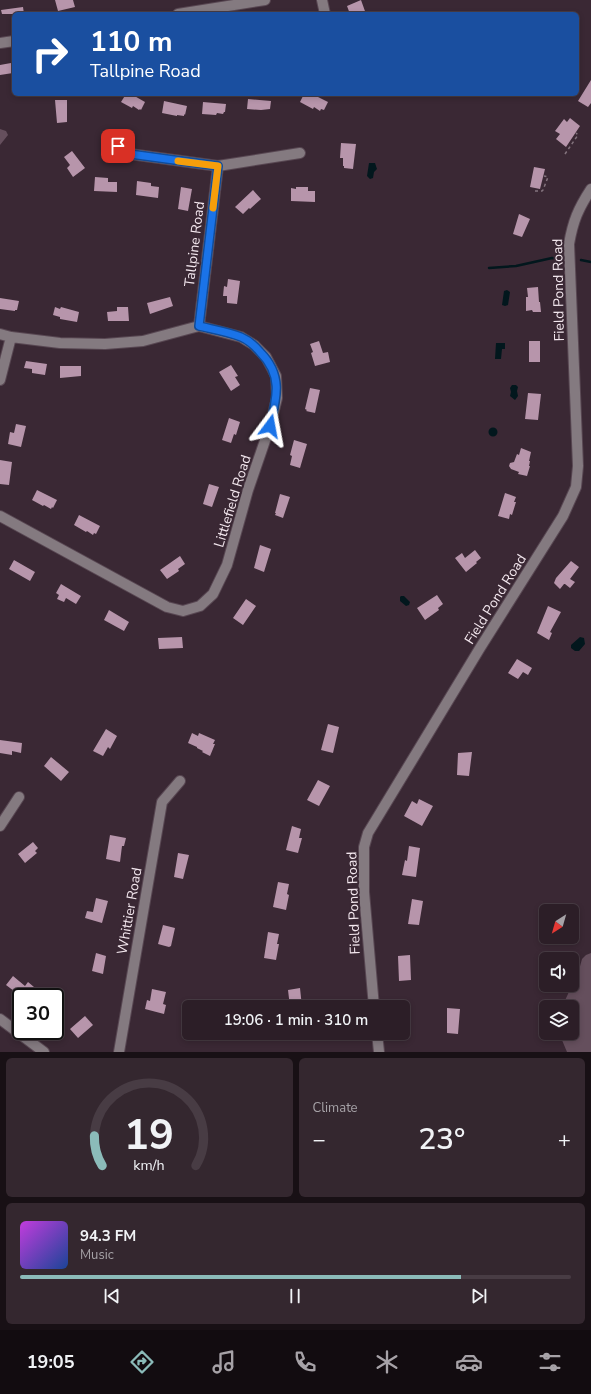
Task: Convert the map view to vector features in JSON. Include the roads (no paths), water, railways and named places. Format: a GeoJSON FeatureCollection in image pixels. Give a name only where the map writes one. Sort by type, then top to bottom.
{"type":"FeatureCollection","features":[{"type":"Feature","properties":{"kind":"street"},"geometry":{"type":"LineString","coordinates":[[190,12],[265,0]]}},
{"type":"Feature","properties":{"kind":"street"},"geometry":{"type":"LineString","coordinates":[[322,0],[325,12]]}},
{"type":"Feature","properties":{"kind":"street"},"geometry":{"type":"LineString","coordinates":[[0,43],[12,41]]}},
{"type":"Feature","properties":{"kind":"street"},"geometry":{"type":"LineString","coordinates":[[107,137],[130,154],[218,166],[300,153]]}},
{"type":"Feature","properties":{"kind":"street","name":"Tallpine Road"},"geometry":{"type":"LineString","coordinates":[[199,326],[218,166]]}},
{"type":"Feature","properties":{"kind":"street","name":"Field Pond Road"},"geometry":{"type":"LineString","coordinates":[[373,1000],[364,892],[364,847],[368,833],[480,648],[546,545],[563,516],[576,487],[578,466],[569,244],[573,224],[582,203],[591,189]]}},
{"type":"Feature","properties":{"kind":"street","name":"Littlefield Road"},"geometry":{"type":"LineString","coordinates":[[0,334],[11,337],[60,343],[105,344],[142,341],[199,326],[241,337],[254,345],[266,357],[276,376],[277,398],[270,426],[248,490],[227,565],[213,594],[200,606],[183,611],[166,607],[0,516]]}},
{"type":"Feature","properties":{"kind":"street"},"geometry":{"type":"LineString","coordinates":[[0,380],[11,337]]}},
{"type":"Feature","properties":{"kind":"street","name":"Whittier Road"},"geometry":{"type":"LineString","coordinates":[[119,1052],[162,802],[180,781]]}},
{"type":"Feature","properties":{"kind":"street"},"geometry":{"type":"LineString","coordinates":[[0,826],[19,797]]}},
{"type":"Feature","properties":{"kind":"street"},"geometry":{"type":"LineString","coordinates":[[0,1019],[44,1052]]}},
{"type":"Feature","properties":{"kind":"street"},"geometry":{"type":"LineString","coordinates":[[377,1040],[378,1052]]}},
{"type":"Feature","properties":{"kind":"water"},"geometry":{"type":"Polygon","coordinates":[[[369,163],[375,163],[377,169],[374,172],[373,178],[370,179],[367,176],[369,163]]]}},
{"type":"Feature","properties":{"kind":"water"},"geometry":{"type":"Polygon","coordinates":[[[507,290],[510,292],[508,305],[505,306],[502,305],[504,291],[507,290]]]}},
{"type":"Feature","properties":{"kind":"water"},"geometry":{"type":"Polygon","coordinates":[[[496,343],[505,343],[505,349],[502,349],[501,359],[495,359],[496,343]]]}},
{"type":"Feature","properties":{"kind":"water"},"geometry":{"type":"Polygon","coordinates":[[[512,385],[516,385],[518,387],[518,396],[515,400],[510,396],[510,388],[512,385]]]}},
{"type":"Feature","properties":{"kind":"water"},"geometry":{"type":"Polygon","coordinates":[[[493,427],[498,432],[493,437],[488,432],[493,427]]]}},
{"type":"Feature","properties":{"kind":"water"},"geometry":{"type":"Polygon","coordinates":[[[401,596],[404,596],[410,602],[409,605],[406,606],[400,601],[401,596]]]}},
{"type":"Feature","properties":{"kind":"water"},"geometry":{"type":"Polygon","coordinates":[[[580,637],[584,638],[585,644],[579,651],[575,651],[571,648],[571,645],[580,637]]]}},
{"type":"Feature","properties":{"kind":"waterway"},"geometry":{"type":"LineString","coordinates":[[489,268],[516,266],[552,258],[559,259]]}},
{"type":"Feature","properties":{"kind":"waterway"},"geometry":{"type":"LineString","coordinates":[[581,260],[591,262]]}}]}
